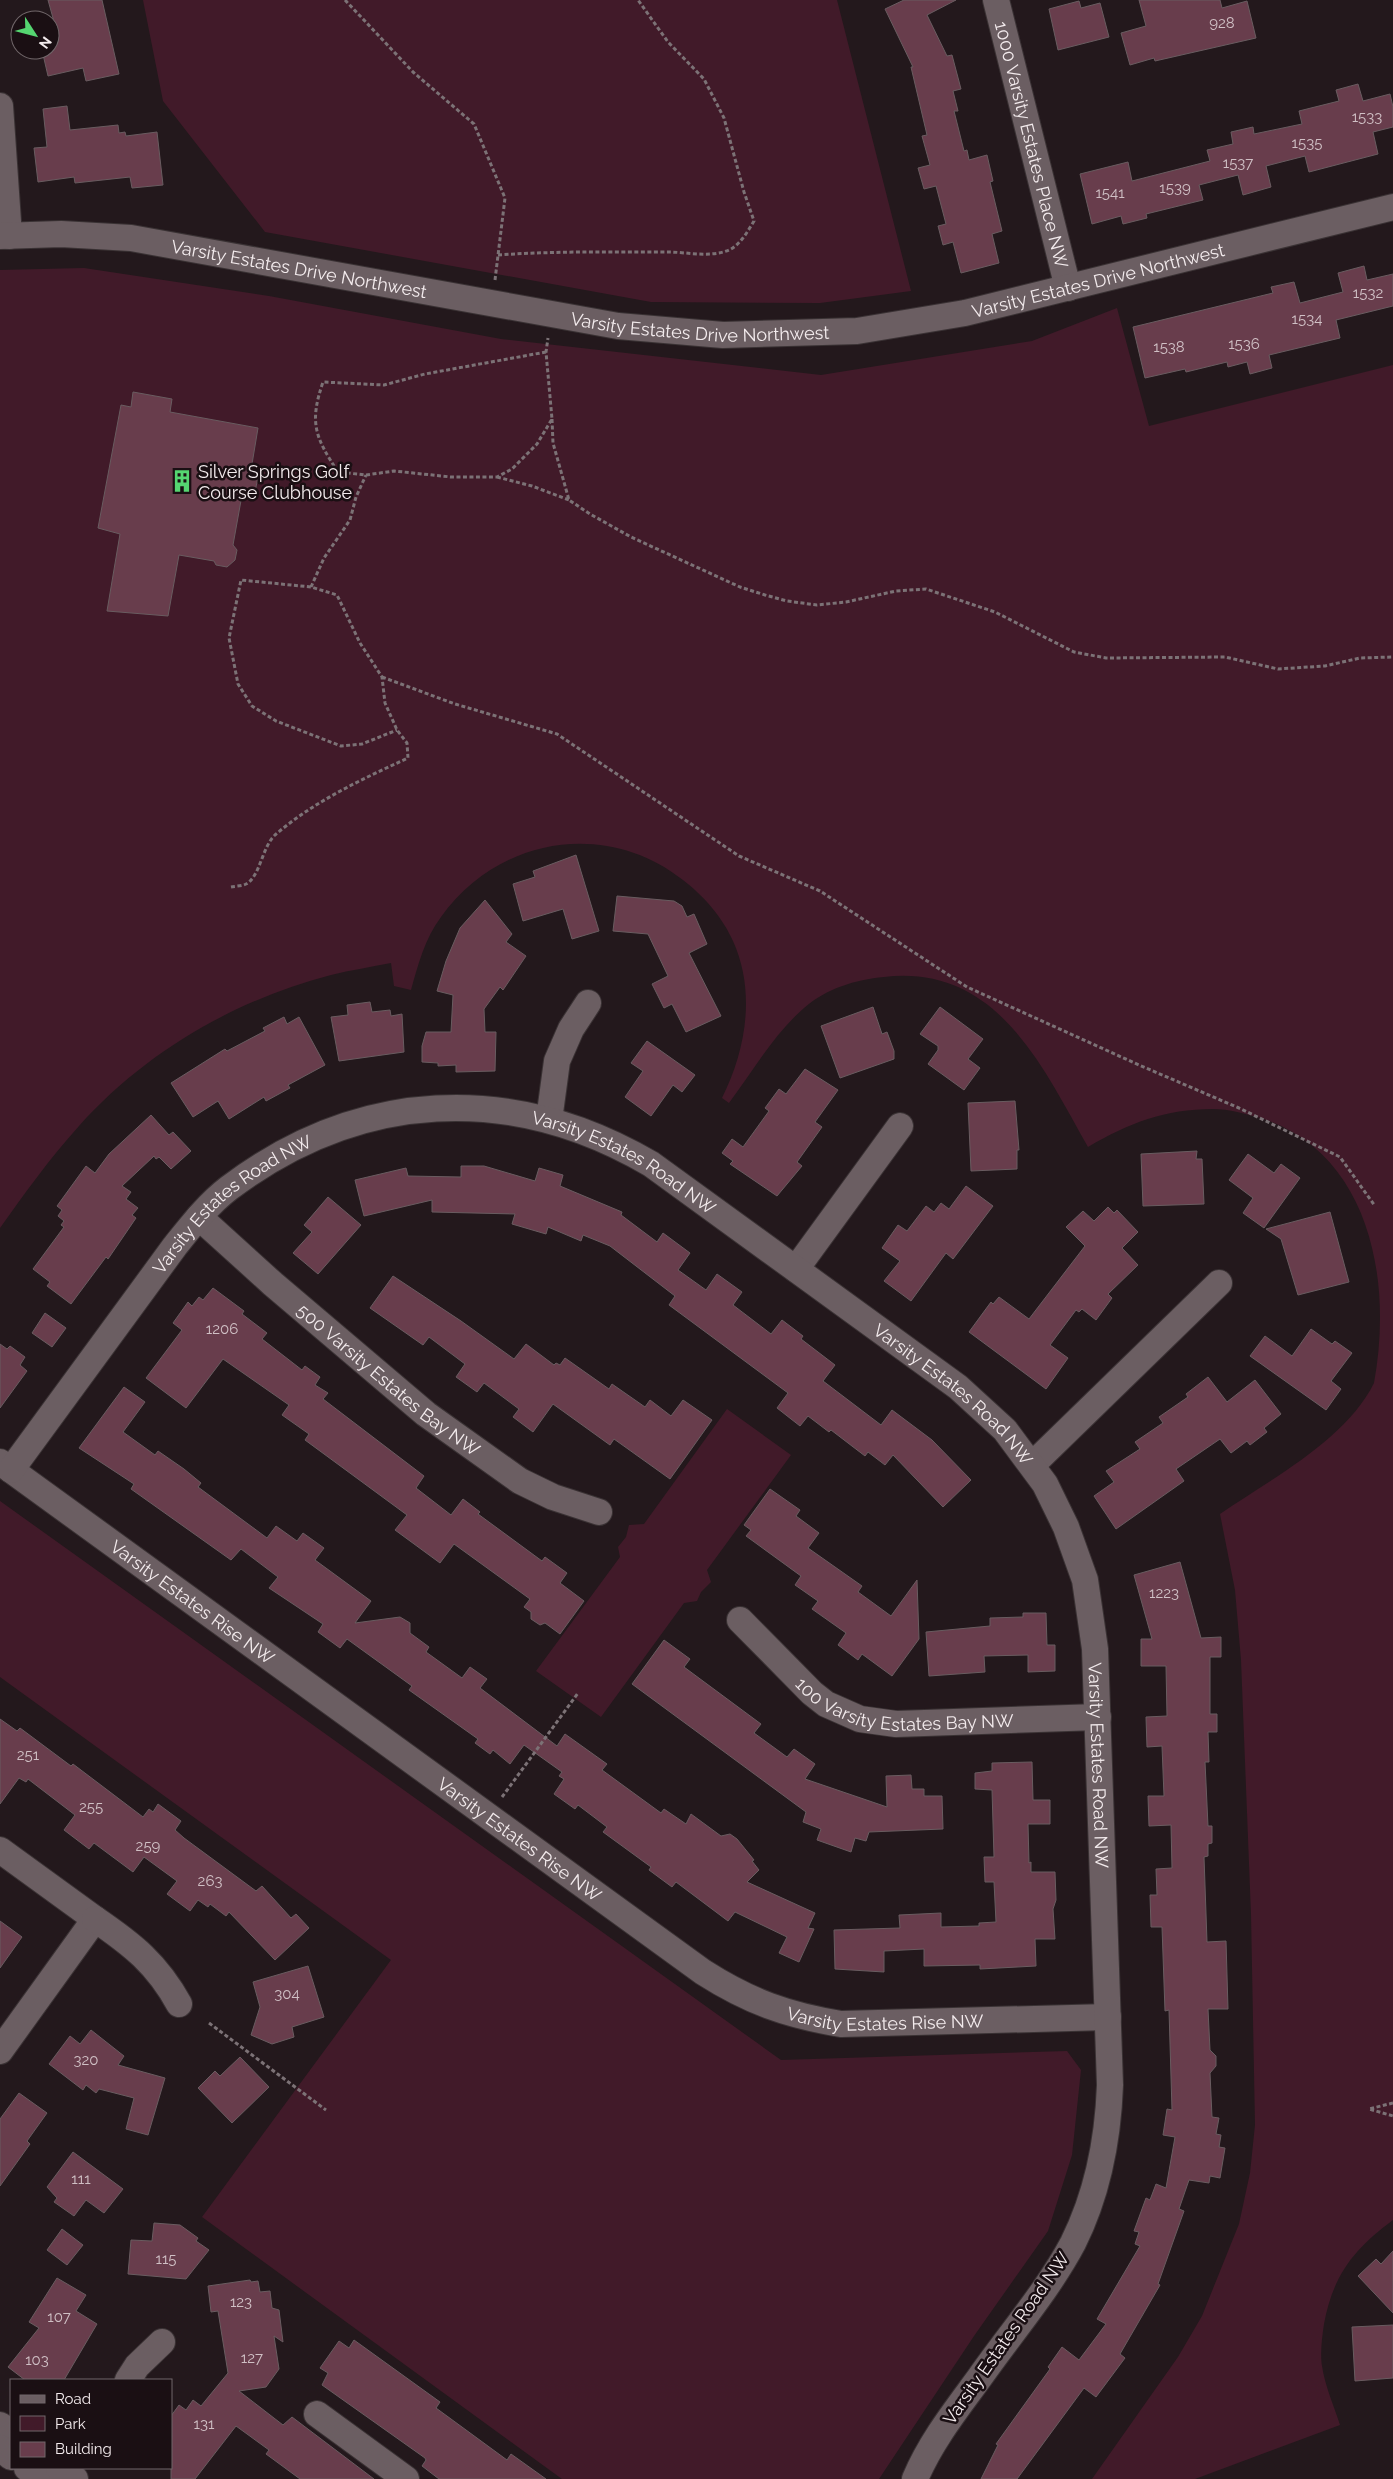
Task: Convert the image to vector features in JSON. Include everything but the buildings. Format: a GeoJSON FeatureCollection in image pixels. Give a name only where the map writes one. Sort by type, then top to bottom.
{"type":"FeatureCollection","features":[{"type":"Feature","properties":{"kind":"street","name":"1000 Varsity Estates Place NW"},"geometry":{"type":"LineString","coordinates":[[996,0],[1068,288]]}},
{"type":"Feature","properties":{"kind":"street"},"geometry":{"type":"LineString","coordinates":[[0,106],[4,236]]}},
{"type":"Feature","properties":{"kind":"street","name":"Varsity Estates Drive Northwest"},"geometry":{"type":"LineString","coordinates":[[4,236],[61,234],[131,238],[618,326],[723,335],[857,331],[966,313],[1393,207]]}},
{"type":"Feature","properties":{"kind":"street"},"geometry":{"type":"LineString","coordinates":[[549,1120],[557,1061],[571,1029],[588,1003]]}},
{"type":"Feature","properties":{"kind":"street","name":"Varsity Estates Road NW"},"geometry":{"type":"LineString","coordinates":[[6,1466],[175,1246],[199,1217],[228,1188],[275,1157],[328,1131],[382,1115],[463,1107],[508,1110],[589,1132],[622,1147],[651,1164],[958,1387],[1005,1430],[1045,1484],[1066,1527],[1085,1580],[1095,1649],[1098,1717],[1110,2085],[1108,2124],[1100,2170],[1083,2219],[1055,2272],[942,2428],[926,2453],[915,2479]]}},
{"type":"Feature","properties":{"kind":"street"},"geometry":{"type":"LineString","coordinates":[[796,1269],[900,1126]]}},
{"type":"Feature","properties":{"kind":"street","name":"500 Varsity Estates Bay NW"},"geometry":{"type":"LineString","coordinates":[[199,1217],[273,1284],[426,1414],[520,1481],[553,1497],[599,1512]]}},
{"type":"Feature","properties":{"kind":"street"},"geometry":{"type":"LineString","coordinates":[[1032,1465],[1219,1283]]}},
{"type":"Feature","properties":{"kind":"street","name":"Varsity Estates Rise NW"},"geometry":{"type":"LineString","coordinates":[[6,1466],[703,1972],[728,1987],[773,2009],[805,2018],[841,2024],[1108,2017]]}},
{"type":"Feature","properties":{"kind":"street","name":"100 Varsity Estates Bay NW"},"geometry":{"type":"LineString","coordinates":[[740,1620],[812,1693],[826,1704],[860,1719],[896,1724],[1098,1717]]}},
{"type":"Feature","properties":{"kind":"street"},"geometry":{"type":"LineString","coordinates":[[0,1850],[148,1959],[179,2004]]}},
{"type":"Feature","properties":{"kind":"street"},"geometry":{"type":"LineString","coordinates":[[0,2051],[96,1919]]}},
{"type":"Feature","properties":{"kind":"street"},"geometry":{"type":"LineString","coordinates":[[129,2379],[138,2366],[162,2342]]}},
{"type":"Feature","properties":{"kind":"street"},"geometry":{"type":"LineString","coordinates":[[317,2414],[406,2479]]}},
{"type":"Feature","properties":{"kind":"street"},"geometry":{"type":"LineString","coordinates":[[0,2448],[10,2456]]}},
{"type":"Feature","properties":{"kind":"street"},"geometry":{"type":"LineString","coordinates":[[32,2469],[60,2474]]}},
{"type":"Feature","properties":{"kind":"path"},"geometry":{"type":"LineString","coordinates":[[345,0],[412,72],[474,124],[505,198],[495,281]]}},
{"type":"Feature","properties":{"kind":"path"},"geometry":{"type":"LineString","coordinates":[[498,255],[547,252],[675,252],[700,254],[730,250],[746,235],[754,221],[724,118],[704,79],[668,42],[638,0]]}},
{"type":"Feature","properties":{"kind":"path"},"geometry":{"type":"LineString","coordinates":[[550,340],[546,352],[553,444],[569,500]]}},
{"type":"Feature","properties":{"kind":"path"},"geometry":{"type":"LineString","coordinates":[[546,352],[425,374],[384,385],[323,382],[315,406],[320,444],[338,472],[366,475],[394,471],[451,477],[497,477],[532,486],[569,500],[598,519],[740,587],[787,601],[817,605],[846,602],[896,591],[926,589],[994,612],[1074,652],[1106,658],[1224,657],[1278,669],[1325,666],[1360,658],[1393,657]]}},
{"type":"Feature","properties":{"kind":"path"},"geometry":{"type":"LineString","coordinates":[[497,477],[512,469],[537,444],[552,419]]}},
{"type":"Feature","properties":{"kind":"path"},"geometry":{"type":"LineString","coordinates":[[311,587],[324,558],[350,520],[356,497],[366,475]]}},
{"type":"Feature","properties":{"kind":"path"},"geometry":{"type":"LineString","coordinates":[[231,887],[247,883],[255,873],[263,852],[271,839],[294,818],[381,770],[408,758],[407,743],[397,730],[385,703],[382,677],[360,643],[338,595],[311,587],[241,580],[229,638],[238,684],[252,706],[276,721],[341,746],[362,744],[397,730]]}},
{"type":"Feature","properties":{"kind":"path"},"geometry":{"type":"LineString","coordinates":[[382,677],[455,704],[557,734],[738,856],[820,891],[967,987],[1138,1065],[1239,1108],[1340,1157],[1375,1206]]}},
{"type":"Feature","properties":{"kind":"path"},"geometry":{"type":"LineString","coordinates":[[488,1815],[578,1693]]}},
{"type":"Feature","properties":{"kind":"path"},"geometry":{"type":"LineString","coordinates":[[209,2023],[326,2110]]}},
{"type":"Feature","properties":{"kind":"path"},"geometry":{"type":"LineString","coordinates":[[1393,2103],[1370,2109],[1393,2116]]}},
{"type":"Feature","properties":{"kind":"green space"},"geometry":{"type":"Polygon","coordinates":[[[143,0],[837,0],[911,291],[820,303],[651,302],[265,232],[163,101],[143,0]]]}},
{"type":"Feature","properties":{"kind":"green space"},"geometry":{"type":"Polygon","coordinates":[[[84,268],[269,296],[501,339],[821,375],[1032,341],[1117,308],[1149,426],[1393,365],[1393,2220],[1367,2242],[1347,2264],[1333,2291],[1328,2307],[1324,2324],[1321,2361],[1325,2381],[1340,2425],[1195,2479],[1092,2479],[1178,2357],[1202,2316],[1239,2224],[1250,2173],[1255,2125],[1251,1914],[1241,1660],[1235,1590],[1220,1514],[1306,1457],[1326,1440],[1345,1423],[1361,1404],[1374,1383],[1379,1343],[1380,1303],[1375,1263],[1366,1225],[1350,1190],[1327,1160],[1298,1135],[1261,1118],[1231,1111],[1196,1110],[1163,1115],[1133,1124],[1088,1147],[1053,1084],[1033,1054],[1011,1027],[986,1004],[957,987],[923,977],[884,977],[862,980],[822,995],[804,1008],[783,1029],[729,1103],[722,1098],[730,1080],[742,1041],[746,1000],[740,960],[729,932],[712,908],[698,893],[683,880],[653,861],[621,849],[588,844],[554,846],[522,854],[492,869],[465,890],[435,925],[423,952],[411,990],[394,986],[391,963],[331,975],[260,999],[226,1014],[162,1052],[105,1099],[79,1126],[48,1163],[0,1228],[0,270],[84,268]]]}},
{"type":"Feature","properties":{"kind":"green space"},"geometry":{"type":"Polygon","coordinates":[[[727,1409],[791,1455],[707,1570],[711,1582],[701,1592],[697,1601],[684,1603],[601,1717],[536,1671],[620,1557],[618,1547],[626,1537],[629,1525],[644,1524],[727,1409]]]}},
{"type":"Feature","properties":{"kind":"green space"},"geometry":{"type":"Polygon","coordinates":[[[0,1501],[781,2060],[1067,2051],[1081,2070],[1072,2155],[1048,2231],[974,2336],[879,2479],[562,2479],[202,2217],[391,1960],[0,1677],[0,1501]]]}},
{"type":"Feature","properties":{"kind":"place","name":"Silver Springs Golf Course Clubhouse"},"geometry":{"type":"Point","coordinates":[182,481]}}]}
